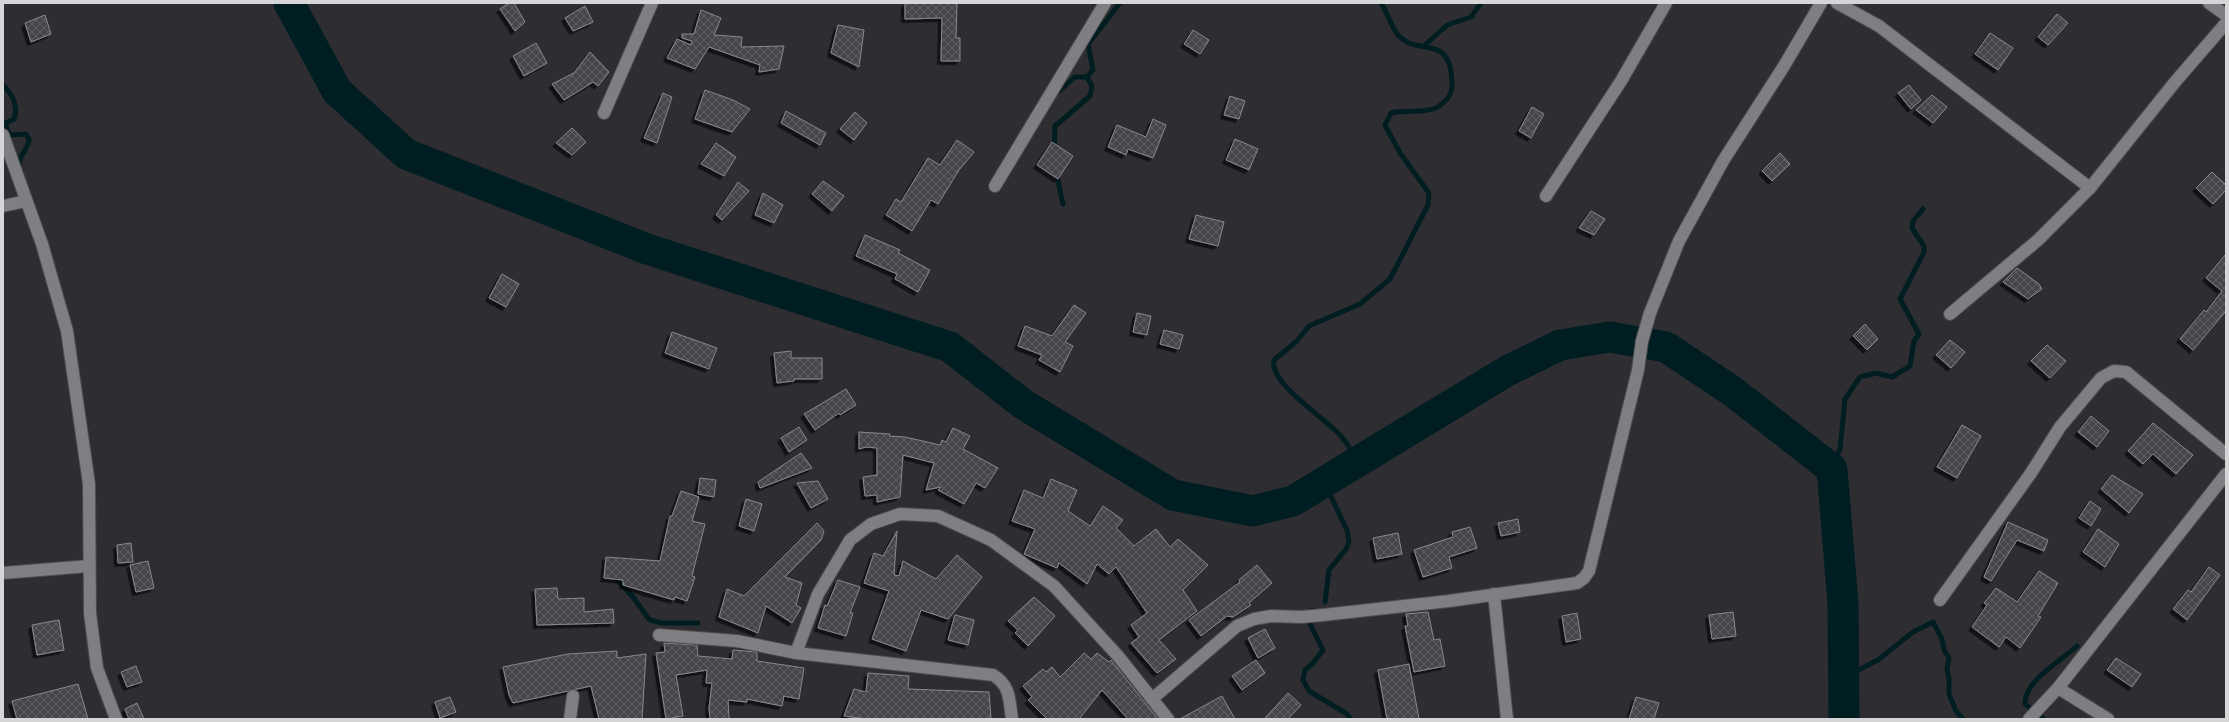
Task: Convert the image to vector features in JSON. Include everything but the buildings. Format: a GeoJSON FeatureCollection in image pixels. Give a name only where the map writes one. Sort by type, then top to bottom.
{"type":"FeatureCollection","features":[{"type":"Feature","properties":{"kind":"street"},"geometry":{"type":"LineString","coordinates":[[604,113],[652,3]]}},
{"type":"Feature","properties":{"kind":"street"},"geometry":{"type":"LineString","coordinates":[[995,186],[1105,3]]}},
{"type":"Feature","properties":{"kind":"street"},"geometry":{"type":"LineString","coordinates":[[1546,196],[1621,81],[1666,3]]}},
{"type":"Feature","properties":{"kind":"street"},"geometry":{"type":"LineString","coordinates":[[1152,699],[1237,626],[1254,619],[1271,616],[1302,617],[1323,615],[1494,594],[1577,583],[1584,578],[1589,571],[1638,370],[1642,341],[1650,314],[1679,242],[1723,161],[1784,66],[1821,3]]}},
{"type":"Feature","properties":{"kind":"street"},"geometry":{"type":"LineString","coordinates":[[1837,3],[1879,26],[2090,188]]}},
{"type":"Feature","properties":{"kind":"street"},"geometry":{"type":"LineString","coordinates":[[2209,3],[2226,15]]}},
{"type":"Feature","properties":{"kind":"street"},"geometry":{"type":"LineString","coordinates":[[1950,314],[2038,240],[2090,188],[2175,82],[2226,23]]}},
{"type":"Feature","properties":{"kind":"street"},"geometry":{"type":"LineString","coordinates":[[3,135],[42,244],[67,331],[90,484],[90,613],[97,668],[116,719]]}},
{"type":"Feature","properties":{"kind":"street"},"geometry":{"type":"LineString","coordinates":[[3,206],[26,201]]}},
{"type":"Feature","properties":{"kind":"street"},"geometry":{"type":"LineString","coordinates":[[1940,600],[2031,473],[2060,427],[2101,378],[2114,371],[2126,372],[2226,454]]}},
{"type":"Feature","properties":{"kind":"street"},"geometry":{"type":"LineString","coordinates":[[2029,719],[2058,688],[2226,474]]}},
{"type":"Feature","properties":{"kind":"street"},"geometry":{"type":"LineString","coordinates":[[796,653],[818,594],[850,540],[871,524],[900,514],[938,516],[991,540],[1054,586],[1118,656],[1168,719]]}},
{"type":"Feature","properties":{"kind":"street"},"geometry":{"type":"LineString","coordinates":[[3,574],[89,566]]}},
{"type":"Feature","properties":{"kind":"street"},"geometry":{"type":"LineString","coordinates":[[1494,594],[1507,719]]}},
{"type":"Feature","properties":{"kind":"street"},"geometry":{"type":"LineString","coordinates":[[659,635],[736,641],[796,653],[993,675],[1003,681],[1008,692],[1012,719]]}},
{"type":"Feature","properties":{"kind":"street"},"geometry":{"type":"LineString","coordinates":[[2058,688],[2108,719]]}},
{"type":"Feature","properties":{"kind":"street"},"geometry":{"type":"LineString","coordinates":[[570,719],[573,696]]}},
{"type":"Feature","properties":{"kind":"waterway"},"geometry":{"type":"LineString","coordinates":[[289,3],[337,91],[406,154],[647,249],[950,347],[1023,404],[1173,495],[1253,511],[1293,501],[1507,371],[1560,345],[1610,337],[1666,347],[1732,391],[1832,469],[1843,604],[1844,719]]}},
{"type":"Feature","properties":{"kind":"waterway"},"geometry":{"type":"LineString","coordinates":[[1087,77],[1093,70],[1088,44],[1120,3]]}},
{"type":"Feature","properties":{"kind":"waterway"},"geometry":{"type":"LineString","coordinates":[[1356,463],[1348,446],[1338,433],[1290,391],[1281,380],[1275,370],[1274,360],[1296,342],[1309,326],[1360,304],[1390,279],[1428,205],[1429,193],[1400,153],[1385,125],[1391,113],[1431,110],[1442,104],[1450,95],[1452,88],[1450,68],[1446,57],[1440,51],[1406,42],[1398,35],[1381,3]]}},
{"type":"Feature","properties":{"kind":"waterway"},"geometry":{"type":"LineString","coordinates":[[1424,46],[1447,25],[1471,17],[1481,3]]}},
{"type":"Feature","properties":{"kind":"waterway"},"geometry":{"type":"LineString","coordinates":[[1058,92],[1075,77],[1087,77]]}},
{"type":"Feature","properties":{"kind":"waterway"},"geometry":{"type":"LineString","coordinates":[[1054,150],[1055,126],[1090,96],[1092,86],[1087,77]]}},
{"type":"Feature","properties":{"kind":"waterway"},"geometry":{"type":"LineString","coordinates":[[3,85],[12,96],[16,109],[14,119],[6,123],[7,130],[11,135],[26,134],[29,139],[29,143],[20,158],[19,166]]}},
{"type":"Feature","properties":{"kind":"waterway"},"geometry":{"type":"LineString","coordinates":[[1056,172],[1063,204]]}},
{"type":"Feature","properties":{"kind":"waterway"},"geometry":{"type":"LineString","coordinates":[[1832,469],[1840,449],[1845,399],[1860,377],[1876,373],[1892,377],[1910,366],[1914,341],[1919,334],[1900,299],[1924,252],[1924,246],[1912,228],[1913,221],[1923,209]]}},
{"type":"Feature","properties":{"kind":"waterway"},"geometry":{"type":"LineString","coordinates":[[1324,482],[1347,530],[1349,542],[1346,549],[1329,570],[1325,602]]}},
{"type":"Feature","properties":{"kind":"waterway"},"geometry":{"type":"LineString","coordinates":[[612,574],[633,597],[648,618]]}},
{"type":"Feature","properties":{"kind":"waterway"},"geometry":{"type":"LineString","coordinates":[[1312,610],[1310,624],[1323,650],[1313,663],[1305,670],[1303,680],[1309,691],[1347,714],[1351,719]]}},
{"type":"Feature","properties":{"kind":"waterway"},"geometry":{"type":"LineString","coordinates":[[650,620],[662,623],[698,623]]}},
{"type":"Feature","properties":{"kind":"waterway"},"geometry":{"type":"LineString","coordinates":[[1843,678],[1878,660],[1913,632],[1933,622],[1942,639],[1944,650],[1949,658],[1947,669],[1949,678],[1949,694],[1956,711],[1963,719]]}},
{"type":"Feature","properties":{"kind":"waterway"},"geometry":{"type":"LineString","coordinates":[[2044,719],[2025,704],[2026,695],[2037,679],[2077,646]]}}]}
